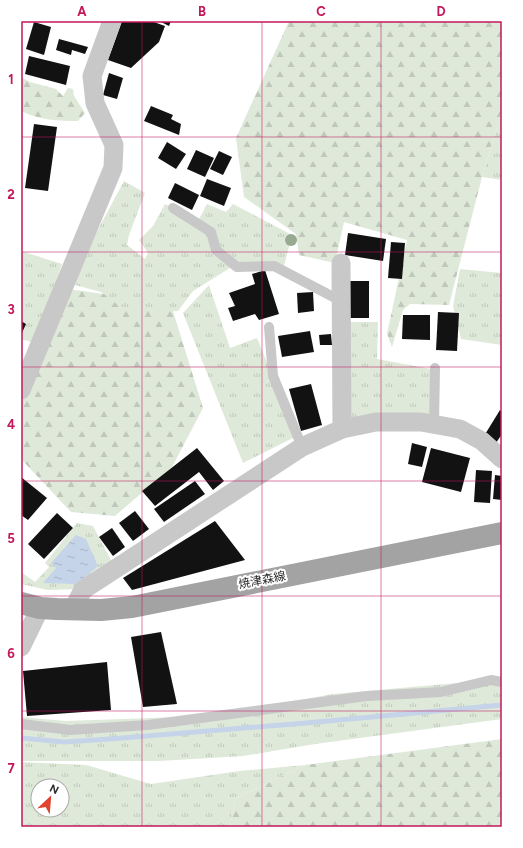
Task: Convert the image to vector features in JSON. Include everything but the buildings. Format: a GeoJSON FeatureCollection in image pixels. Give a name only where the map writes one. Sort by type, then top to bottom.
{"type":"FeatureCollection","features":[{"type":"Feature","properties":{"kind":"main road","name":"焼津森線"},"geometry":{"type":"LineString","coordinates":[[30,605],[101,610],[132,607],[502,532]]}},
{"type":"Feature","properties":{"kind":"street"},"geometry":{"type":"LineString","coordinates":[[21,390],[113,168],[114,145],[95,103],[92,76],[112,21]]}},
{"type":"Feature","properties":{"kind":"street"},"geometry":{"type":"LineString","coordinates":[[341,263],[342,428]]}},
{"type":"Feature","properties":{"kind":"street"},"geometry":{"type":"LineString","coordinates":[[73,609],[83,590],[302,447],[342,428],[376,422],[421,422],[460,429],[482,441],[502,459]]}},
{"type":"Feature","properties":{"kind":"street"},"geometry":{"type":"LineString","coordinates":[[21,647],[30,605]]}},
{"type":"Feature","properties":{"kind":"lane"},"geometry":{"type":"LineString","coordinates":[[173,208],[210,232],[216,250],[237,267],[274,266],[341,301]]}},
{"type":"Feature","properties":{"kind":"lane"},"geometry":{"type":"LineString","coordinates":[[269,327],[273,376],[302,447]]}},
{"type":"Feature","properties":{"kind":"lane"},"geometry":{"type":"LineString","coordinates":[[434,424],[435,368]]}},
{"type":"Feature","properties":{"kind":"lane"},"geometry":{"type":"LineString","coordinates":[[21,724],[70,730],[148,725],[367,696],[441,692],[490,680],[502,682]]}},
{"type":"Feature","properties":{"kind":"green space"},"geometry":{"type":"Polygon","coordinates":[[[289,21],[502,21],[502,110],[482,177],[449,305],[410,304],[403,310],[392,347],[387,334],[407,240],[344,222],[335,263],[299,255],[296,234],[244,197],[236,138],[289,21]]]}},
{"type":"Feature","properties":{"kind":"green space"},"geometry":{"type":"Polygon","coordinates":[[[21,77],[30,82],[56,89],[63,96],[68,88],[73,89],[74,96],[85,113],[78,121],[71,121],[41,118],[21,111],[21,77]]]}},
{"type":"Feature","properties":{"kind":"green space"},"geometry":{"type":"Polygon","coordinates":[[[502,110],[502,180],[482,177],[502,110]]]}},
{"type":"Feature","properties":{"kind":"green space"},"geometry":{"type":"Polygon","coordinates":[[[124,181],[145,193],[129,235],[127,245],[145,259],[148,253],[139,240],[153,226],[165,204],[198,221],[207,204],[226,212],[233,204],[292,235],[284,266],[238,263],[193,291],[178,311],[128,313],[101,292],[75,285],[80,263],[124,181]]]}},
{"type":"Feature","properties":{"kind":"green space"},"geometry":{"type":"Polygon","coordinates":[[[21,251],[62,264],[35,343],[21,339],[21,251]]]}},
{"type":"Feature","properties":{"kind":"green space"},"geometry":{"type":"Polygon","coordinates":[[[460,269],[502,273],[502,345],[461,339],[453,306],[460,269]]]}},
{"type":"Feature","properties":{"kind":"green space"},"geometry":{"type":"Polygon","coordinates":[[[209,285],[230,348],[257,338],[297,436],[243,463],[183,313],[209,285]]]}},
{"type":"Feature","properties":{"kind":"green space"},"geometry":{"type":"Polygon","coordinates":[[[68,289],[104,294],[123,309],[173,311],[203,408],[172,467],[115,516],[71,512],[21,459],[21,392],[68,289]]]}},
{"type":"Feature","properties":{"kind":"green space"},"geometry":{"type":"Polygon","coordinates":[[[350,322],[378,322],[377,359],[431,369],[431,417],[349,421],[350,322]]]}},
{"type":"Feature","properties":{"kind":"green space"},"geometry":{"type":"Polygon","coordinates":[[[77,523],[93,526],[112,562],[79,589],[48,590],[21,584],[21,572],[35,582],[49,567],[45,563],[77,523]]]}},
{"type":"Feature","properties":{"kind":"green space"},"geometry":{"type":"Polygon","coordinates":[[[502,679],[502,719],[315,744],[243,756],[159,761],[21,761],[21,717],[66,721],[209,716],[333,694],[502,679]]]}},
{"type":"Feature","properties":{"kind":"green space"},"geometry":{"type":"Polygon","coordinates":[[[502,739],[502,827],[230,827],[235,799],[305,765],[502,739]]]}},
{"type":"Feature","properties":{"kind":"green space"},"geometry":{"type":"Polygon","coordinates":[[[21,762],[86,765],[151,784],[239,771],[305,765],[235,799],[230,827],[21,827],[21,762]]]}},
{"type":"Feature","properties":{"kind":"water"},"geometry":{"type":"Polygon","coordinates":[[[76,535],[86,539],[98,566],[77,584],[43,583],[56,568],[51,563],[76,535]]]}},
{"type":"Feature","properties":{"kind":"waterway"},"geometry":{"type":"LineString","coordinates":[[21,738],[64,742],[110,739],[502,705]]}}]}
